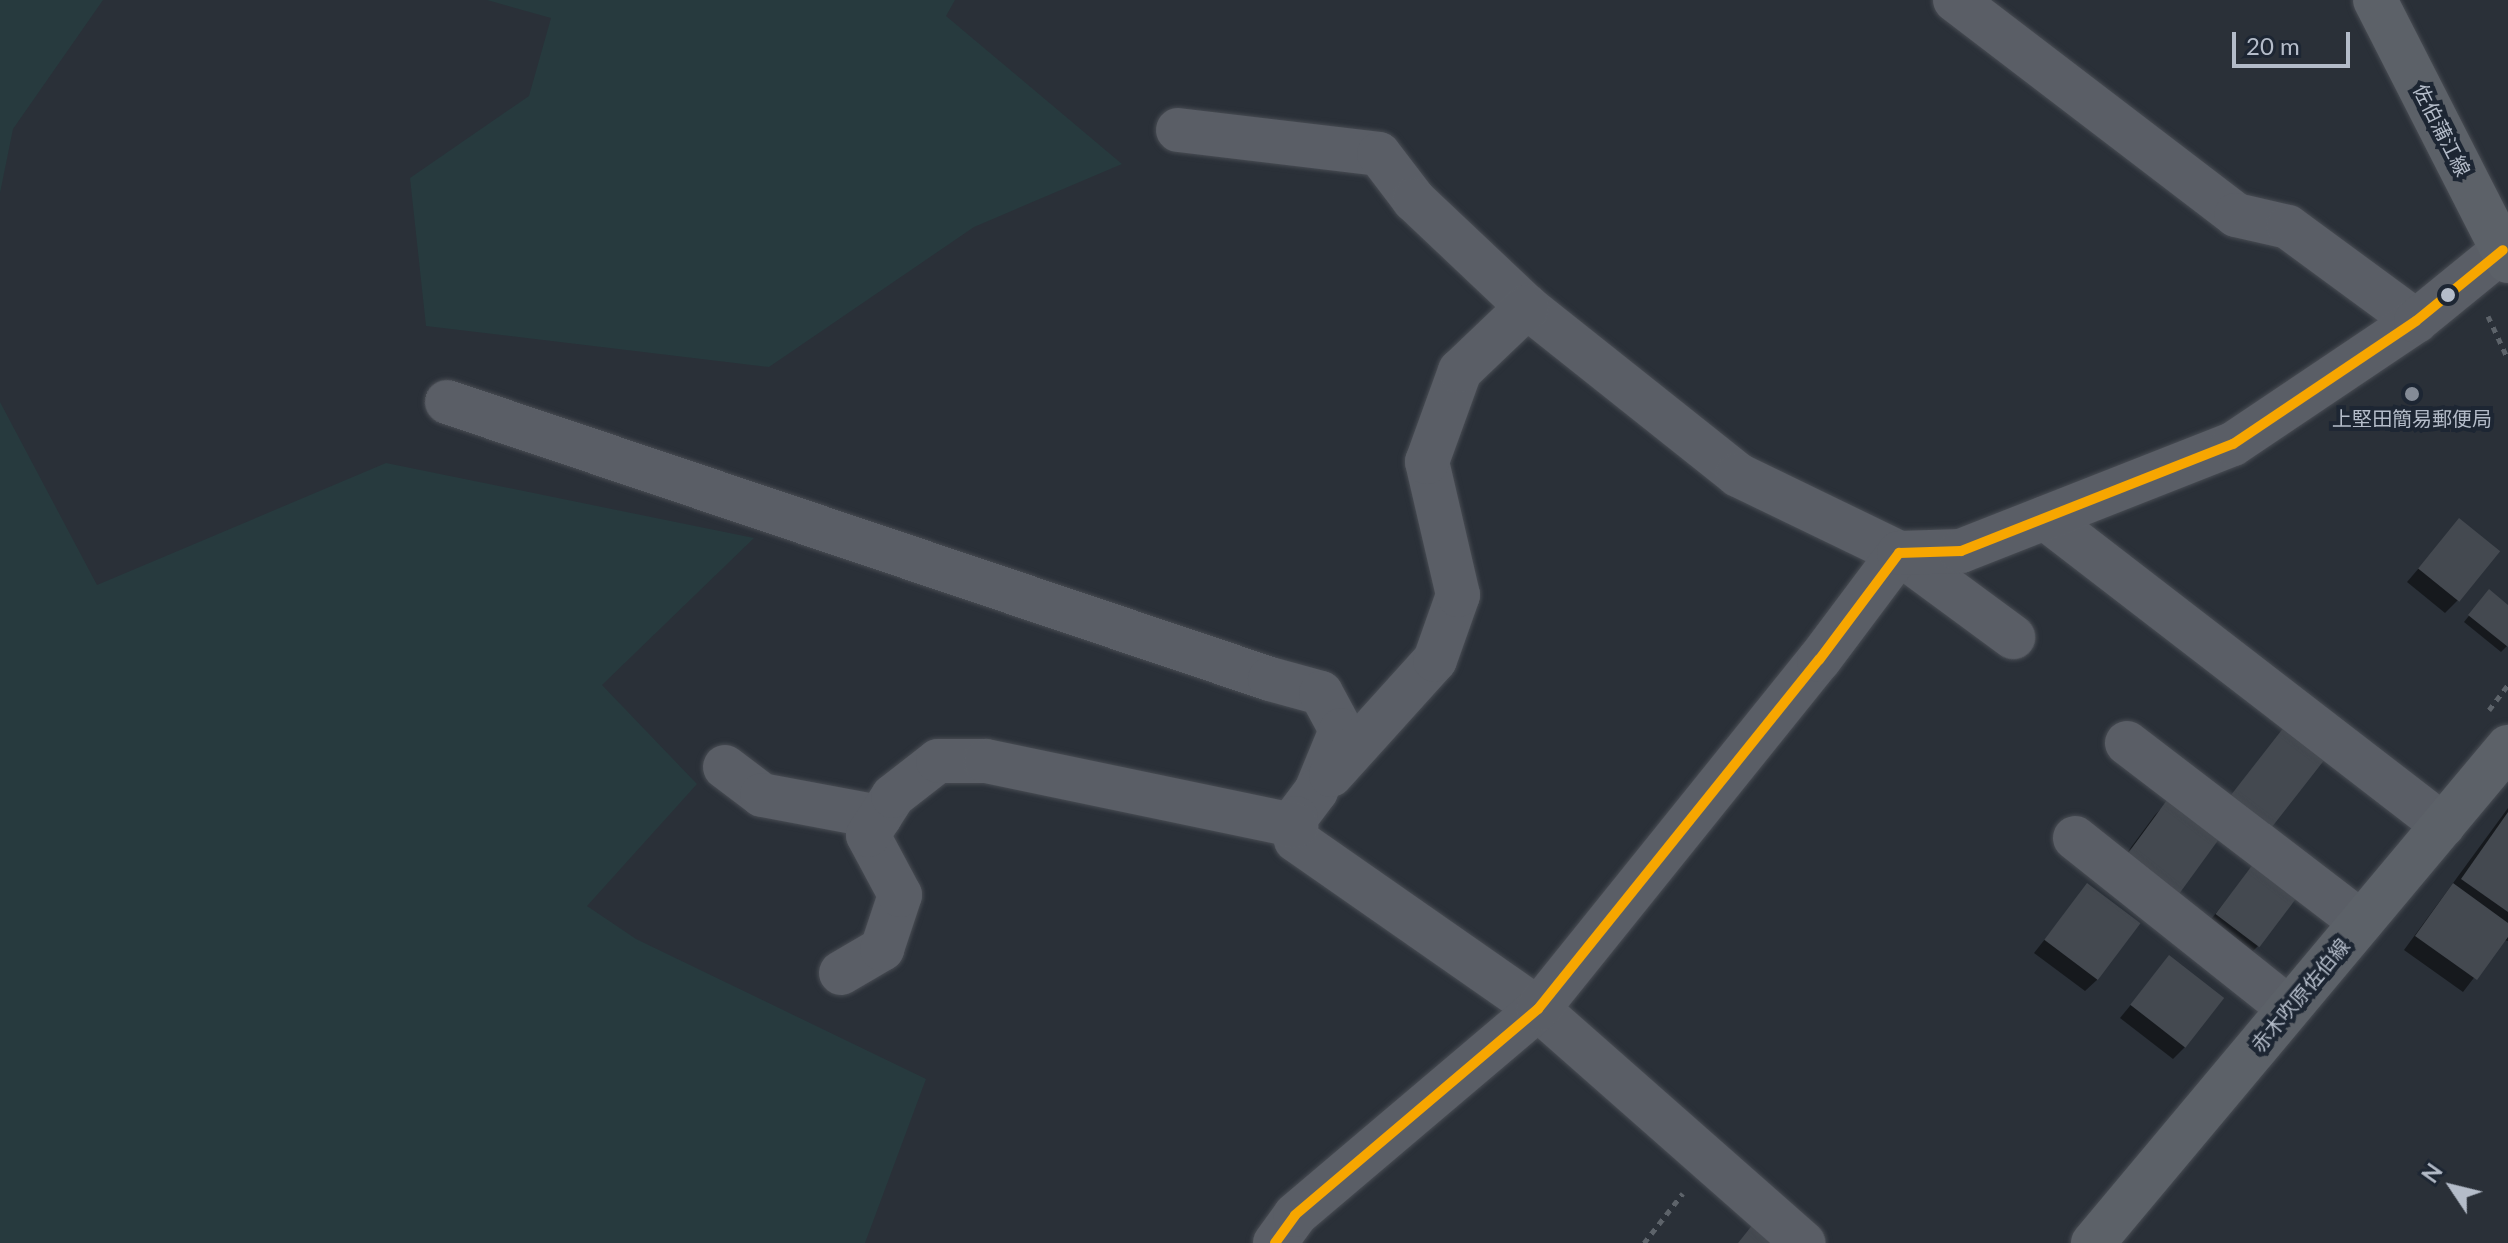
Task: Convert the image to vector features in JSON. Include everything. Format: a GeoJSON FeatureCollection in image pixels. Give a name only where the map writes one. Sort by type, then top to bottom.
{"type":"FeatureCollection","features":[{"type":"Feature","properties":{"kind":"main road","name":"佐伯蒲江線"},"geometry":{"type":"LineString","coordinates":[[2375,0],[2505,256]]}},
{"type":"Feature","properties":{"kind":"main road","name":"赤木吹原佐伯線"},"geometry":{"type":"LineString","coordinates":[[2093,1243],[2508,747]]}},
{"type":"Feature","properties":{"kind":"street"},"geometry":{"type":"LineString","coordinates":[[1955,0],[2236,215],[2288,227],[2416,321]]}},
{"type":"Feature","properties":{"kind":"street"},"geometry":{"type":"LineString","coordinates":[[1178,130],[1379,154],[1414,200],[1527,307],[1738,475],[1899,553],[2013,637]]}},
{"type":"Feature","properties":{"kind":"street"},"geometry":{"type":"LineString","coordinates":[[1899,553],[1961,551],[2233,444],[2416,321],[2505,256]]}},
{"type":"Feature","properties":{"kind":"street"},"geometry":{"type":"LineString","coordinates":[[1306,809],[1435,660],[1458,595],[1427,462],[1460,371],[1527,307]]}},
{"type":"Feature","properties":{"kind":"street"},"geometry":{"type":"LineString","coordinates":[[447,402],[1240,669],[1321,693],[1341,730],[1306,809],[1296,840],[1538,1009],[1803,1243]]}},
{"type":"Feature","properties":{"kind":"street"},"geometry":{"type":"LineString","coordinates":[[2045,518],[2443,825]]}},
{"type":"Feature","properties":{"kind":"street"},"geometry":{"type":"LineString","coordinates":[[1275,1243],[1295,1215],[1538,1009],[1819,660],[1899,553]]}},
{"type":"Feature","properties":{"kind":"street"},"geometry":{"type":"LineString","coordinates":[[2127,743],[2361,922]]}},
{"type":"Feature","properties":{"kind":"street"},"geometry":{"type":"LineString","coordinates":[[841,973],[882,949],[900,895],[868,835],[893,796],[938,761],[986,761],[1306,809]]}},
{"type":"Feature","properties":{"kind":"street"},"geometry":{"type":"LineString","coordinates":[[725,767],[762,795],[880,817]]}},
{"type":"Feature","properties":{"kind":"street"},"geometry":{"type":"LineString","coordinates":[[2075,838],[2289,1008]]}},
{"type":"Feature","properties":{"kind":"path"},"geometry":{"type":"LineString","coordinates":[[1644,1243],[1709,1159]]}},
{"type":"Feature","properties":{"kind":"green space"},"geometry":{"type":"Polygon","coordinates":[[[0,0],[103,0],[13,129],[0,193],[0,0]]]}},
{"type":"Feature","properties":{"kind":"green space"},"geometry":{"type":"Polygon","coordinates":[[[487,0],[955,0],[946,16],[1122,164],[974,227],[769,367],[426,326],[410,178],[529,96],[551,18],[487,0]]]}},
{"type":"Feature","properties":{"kind":"green space"},"geometry":{"type":"Polygon","coordinates":[[[0,402],[97,585],[386,463],[754,538],[602,685],[697,784],[587,906],[636,939],[926,1079],[865,1243],[0,1243],[0,402]]]}},
{"type":"Feature","properties":{"kind":"building"},"geometry":{"type":"Polygon","coordinates":[[[2459,518],[2500,551],[2459,602],[2418,569],[2459,518]]]}},
{"type":"Feature","properties":{"kind":"building"},"geometry":{"type":"Polygon","coordinates":[[[2489,589],[2508,605],[2508,647],[2468,615],[2489,589]]]}},
{"type":"Feature","properties":{"kind":"building"},"geometry":{"type":"Polygon","coordinates":[[[2288,722],[2329,754],[2267,834],[2226,802],[2288,722]]]}},
{"type":"Feature","properties":{"kind":"building"},"geometry":{"type":"Polygon","coordinates":[[[2167,800],[2220,838],[2176,898],[2124,860],[2167,800]]]}},
{"type":"Feature","properties":{"kind":"building"},"geometry":{"type":"Polygon","coordinates":[[[2508,812],[2508,912],[2461,879],[2508,812]]]}},
{"type":"Feature","properties":{"kind":"building"},"geometry":{"type":"Polygon","coordinates":[[[2257,859],[2301,892],[2259,947],[2215,914],[2257,859]]]}},
{"type":"Feature","properties":{"kind":"building"},"geometry":{"type":"Polygon","coordinates":[[[2087,883],[2141,923],[2098,980],[2044,940],[2087,883]]]}},
{"type":"Feature","properties":{"kind":"building"},"geometry":{"type":"Polygon","coordinates":[[[2453,883],[2508,923],[2508,937],[2477,980],[2415,936],[2453,883]]]}},
{"type":"Feature","properties":{"kind":"building"},"geometry":{"type":"Polygon","coordinates":[[[2169,955],[2224,998],[2185,1048],[2130,1005],[2169,955]]]}},
{"type":"Feature","properties":{"kind":"building"},"geometry":{"type":"Polygon","coordinates":[[[1758,1218],[1781,1243],[1738,1243],[1758,1218]]]}},
{"type":"Feature","properties":{"kind":"transit line"},"geometry":{"type":"LineString","coordinates":[[1275,1243],[1295,1215],[1538,1009],[1819,660],[1899,553],[1961,551],[2233,444],[2416,321],[2503,250]]}},
{"type":"Feature","properties":{"kind":"place","name":"上堅田簡易郵便局"},"geometry":{"type":"Point","coordinates":[2412,394]}}]}
